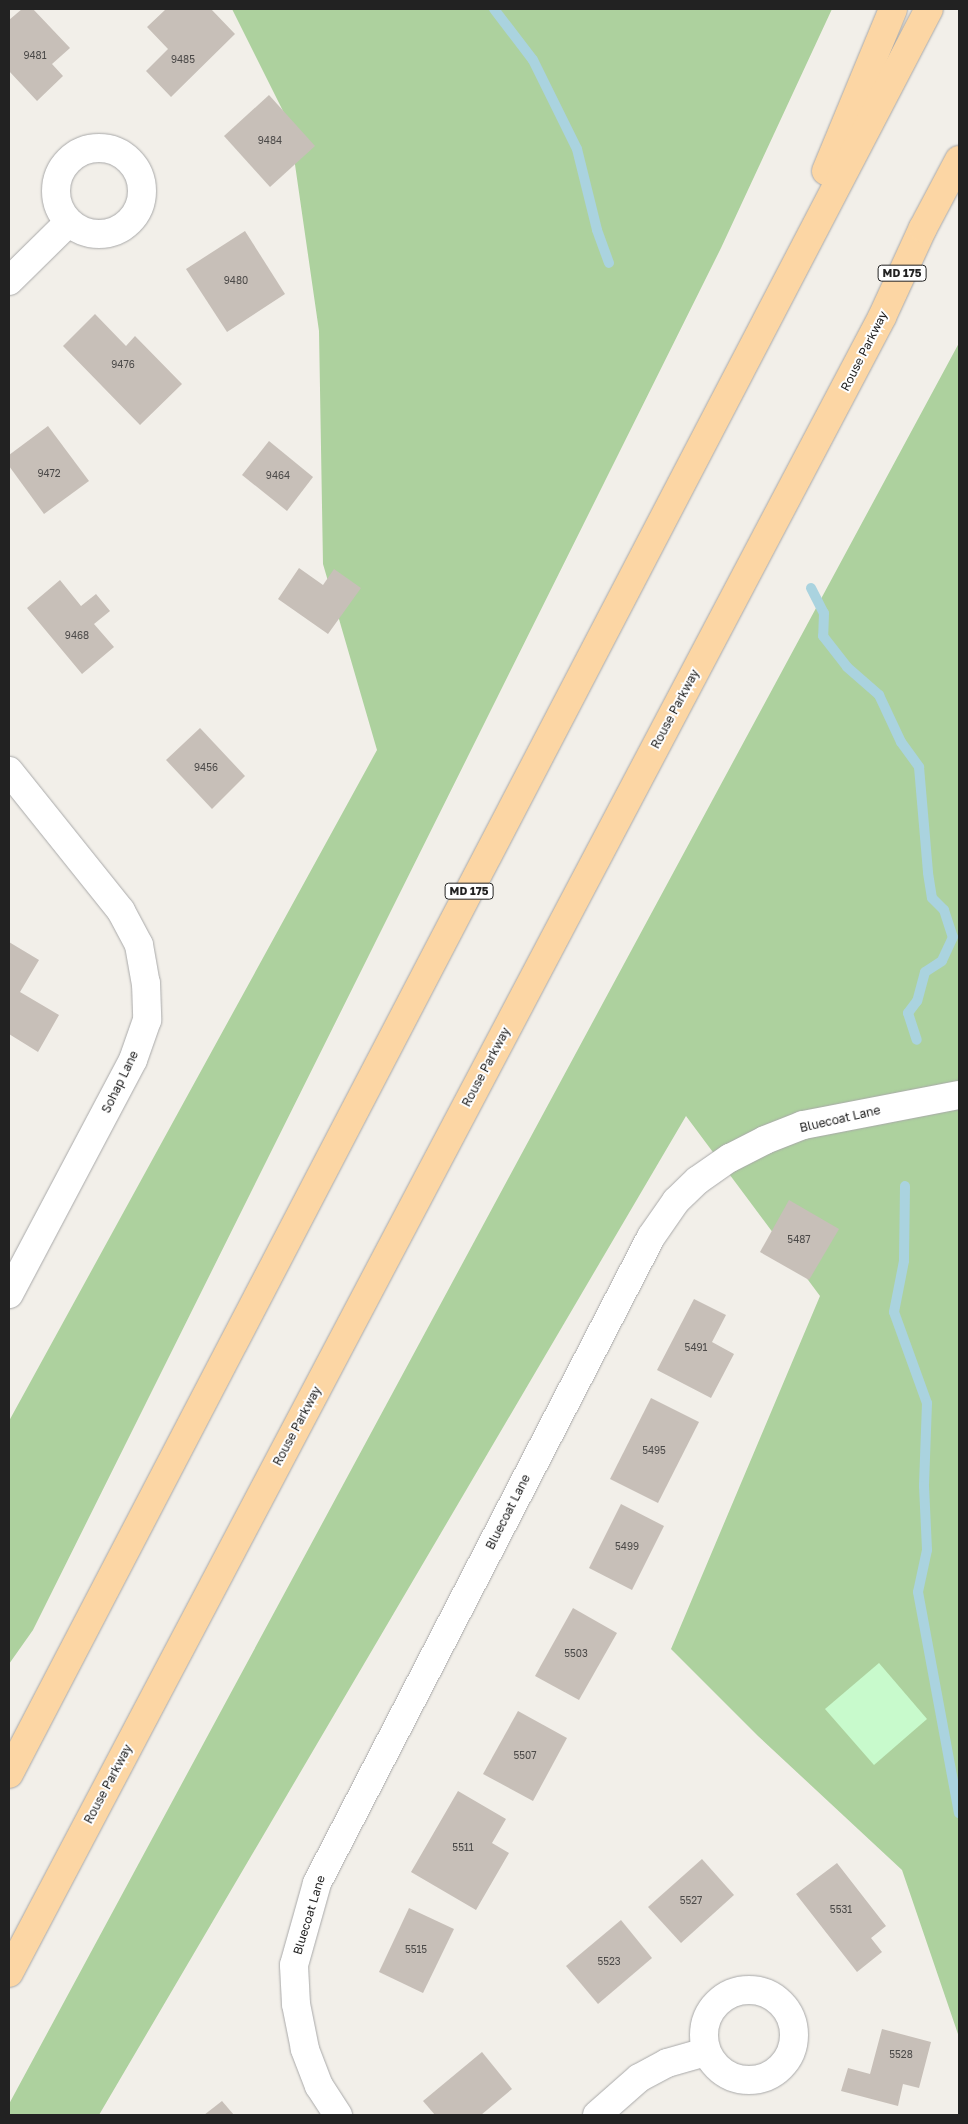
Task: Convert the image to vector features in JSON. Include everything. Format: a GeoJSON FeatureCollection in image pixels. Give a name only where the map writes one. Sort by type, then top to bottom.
{"type":"FeatureCollection","features":[{"type":"Feature","properties":{"kind":"main road"},"geometry":{"type":"LineString","coordinates":[[758,337],[893,9]]}},
{"type":"Feature","properties":{"kind":"main road","name":"MD 175"},"geometry":{"type":"LineString","coordinates":[[9,1774],[929,9]]}},
{"type":"Feature","properties":{"kind":"main road","name":"Rouse Parkway"},"geometry":{"type":"LineString","coordinates":[[9,1972],[882,318],[923,228],[959,160]]}},
{"type":"Feature","properties":{"kind":"street"},"geometry":{"type":"LineString","coordinates":[[9,281],[68,223]]}},
{"type":"Feature","properties":{"kind":"street","name":"Sohap Lane"},"geometry":{"type":"LineString","coordinates":[[9,771],[121,911],[139,945],[146,983],[147,1020],[133,1060],[9,1294]]}},
{"type":"Feature","properties":{"kind":"street","name":"Bluecoat Lane"},"geometry":{"type":"LineString","coordinates":[[338,2115],[319,2086],[305,2049],[296,2004],[294,1965],[317,1882],[651,1237],[676,1201],[698,1180],[730,1158],[765,1140],[803,1125],[959,1095]]}},
{"type":"Feature","properties":{"kind":"street"},"geometry":{"type":"LineString","coordinates":[[597,2115],[639,2078],[667,2063],[706,2052]]}},
{"type":"Feature","properties":{"kind":"green space"},"geometry":{"type":"Polygon","coordinates":[[[232,9],[832,9],[721,248],[33,1630],[9,1664],[9,1421],[377,750],[323,564],[319,331],[289,123],[232,9]]]}},
{"type":"Feature","properties":{"kind":"green space"},"geometry":{"type":"Polygon","coordinates":[[[959,343],[959,2037],[902,1870],[758,1736],[671,1649],[820,1296],[686,1116],[99,2115],[9,2115],[9,2104],[959,343]]]}},
{"type":"Feature","properties":{"kind":"green space"},"geometry":{"type":"Polygon","coordinates":[[[879,1663],[927,1719],[874,1765],[825,1709],[879,1663]]]}},
{"type":"Feature","properties":{"kind":"building"},"geometry":{"type":"Polygon","coordinates":[[[22,9],[33,9],[70,48],[52,64],[63,76],[37,101],[9,71],[9,20],[22,9]]]}},
{"type":"Feature","properties":{"kind":"building"},"geometry":{"type":"Polygon","coordinates":[[[166,9],[211,9],[235,34],[171,97],[146,71],[168,49],[147,27],[166,9]]]}},
{"type":"Feature","properties":{"kind":"building"},"geometry":{"type":"Polygon","coordinates":[[[269,95],[315,146],[270,187],[224,136],[269,95]]]}},
{"type":"Feature","properties":{"kind":"building"},"geometry":{"type":"Polygon","coordinates":[[[245,231],[285,294],[227,332],[186,269],[245,231]]]}},
{"type":"Feature","properties":{"kind":"building"},"geometry":{"type":"Polygon","coordinates":[[[95,314],[126,346],[135,336],[182,384],[140,425],[63,346],[95,314]]]}},
{"type":"Feature","properties":{"kind":"building"},"geometry":{"type":"Polygon","coordinates":[[[48,426],[89,481],[44,514],[9,466],[9,455],[48,426]]]}},
{"type":"Feature","properties":{"kind":"building"},"geometry":{"type":"Polygon","coordinates":[[[269,441],[313,477],[287,511],[242,475],[269,441]]]}},
{"type":"Feature","properties":{"kind":"building"},"geometry":{"type":"Polygon","coordinates":[[[299,568],[323,585],[334,569],[361,588],[328,634],[278,599],[299,568]]]}},
{"type":"Feature","properties":{"kind":"building"},"geometry":{"type":"Polygon","coordinates":[[[60,580],[81,606],[96,594],[110,611],[94,624],[114,647],[82,674],[27,608],[60,580]]]}},
{"type":"Feature","properties":{"kind":"building"},"geometry":{"type":"Polygon","coordinates":[[[200,728],[245,776],[212,809],[166,760],[200,728]]]}},
{"type":"Feature","properties":{"kind":"building"},"geometry":{"type":"Polygon","coordinates":[[[9,942],[39,960],[20,992],[59,1015],[38,1052],[9,1034],[9,942]]]}},
{"type":"Feature","properties":{"kind":"building"},"geometry":{"type":"Polygon","coordinates":[[[789,1200],[839,1229],[809,1280],[760,1252],[789,1200]]]}},
{"type":"Feature","properties":{"kind":"building"},"geometry":{"type":"Polygon","coordinates":[[[694,1299],[726,1315],[712,1342],[734,1354],[711,1398],[657,1370],[694,1299]]]}},
{"type":"Feature","properties":{"kind":"building"},"geometry":{"type":"Polygon","coordinates":[[[651,1398],[699,1422],[658,1503],[610,1479],[651,1398]]]}},
{"type":"Feature","properties":{"kind":"building"},"geometry":{"type":"Polygon","coordinates":[[[621,1504],[664,1526],[632,1590],[589,1568],[621,1504]]]}},
{"type":"Feature","properties":{"kind":"building"},"geometry":{"type":"Polygon","coordinates":[[[573,1608],[617,1633],[579,1700],[535,1676],[573,1608]]]}},
{"type":"Feature","properties":{"kind":"building"},"geometry":{"type":"Polygon","coordinates":[[[518,1711],[567,1738],[533,1801],[483,1774],[518,1711]]]}},
{"type":"Feature","properties":{"kind":"building"},"geometry":{"type":"Polygon","coordinates":[[[458,1791],[506,1819],[492,1843],[509,1853],[476,1910],[411,1872],[458,1791]]]}},
{"type":"Feature","properties":{"kind":"building"},"geometry":{"type":"Polygon","coordinates":[[[702,1859],[734,1895],[681,1943],[648,1907],[702,1859]]]}},
{"type":"Feature","properties":{"kind":"building"},"geometry":{"type":"Polygon","coordinates":[[[837,1863],[886,1926],[871,1938],[882,1952],[857,1972],[796,1894],[837,1863]]]}},
{"type":"Feature","properties":{"kind":"building"},"geometry":{"type":"Polygon","coordinates":[[[409,1908],[454,1929],[423,1993],[379,1972],[409,1908]]]}},
{"type":"Feature","properties":{"kind":"building"},"geometry":{"type":"Polygon","coordinates":[[[621,1920],[652,1958],[598,2004],[566,1966],[621,1920]]]}},
{"type":"Feature","properties":{"kind":"building"},"geometry":{"type":"Polygon","coordinates":[[[882,2029],[931,2042],[919,2088],[903,2084],[898,2106],[841,2091],[848,2068],[870,2074],[882,2029]]]}},
{"type":"Feature","properties":{"kind":"building"},"geometry":{"type":"Polygon","coordinates":[[[482,2052],[512,2089],[481,2115],[435,2115],[423,2101],[482,2052]]]}},
{"type":"Feature","properties":{"kind":"building"},"geometry":{"type":"Polygon","coordinates":[[[222,2101],[234,2115],[204,2115],[222,2101]]]}},
{"type":"Feature","properties":{"kind":"waterway"},"geometry":{"type":"LineString","coordinates":[[494,9],[533,60],[577,149],[597,230],[609,263]]}},
{"type":"Feature","properties":{"kind":"waterway"},"geometry":{"type":"LineString","coordinates":[[811,588],[824,613],[823,636],[847,667],[879,695],[901,742],[919,767],[928,873],[932,898],[944,910],[953,937],[942,961],[925,972],[917,1001],[908,1013],[917,1040]]}},
{"type":"Feature","properties":{"kind":"waterway"},"geometry":{"type":"LineString","coordinates":[[905,1186],[904,1261],[894,1312],[927,1403],[924,1486],[927,1550],[918,1592],[959,1813]]}}]}
